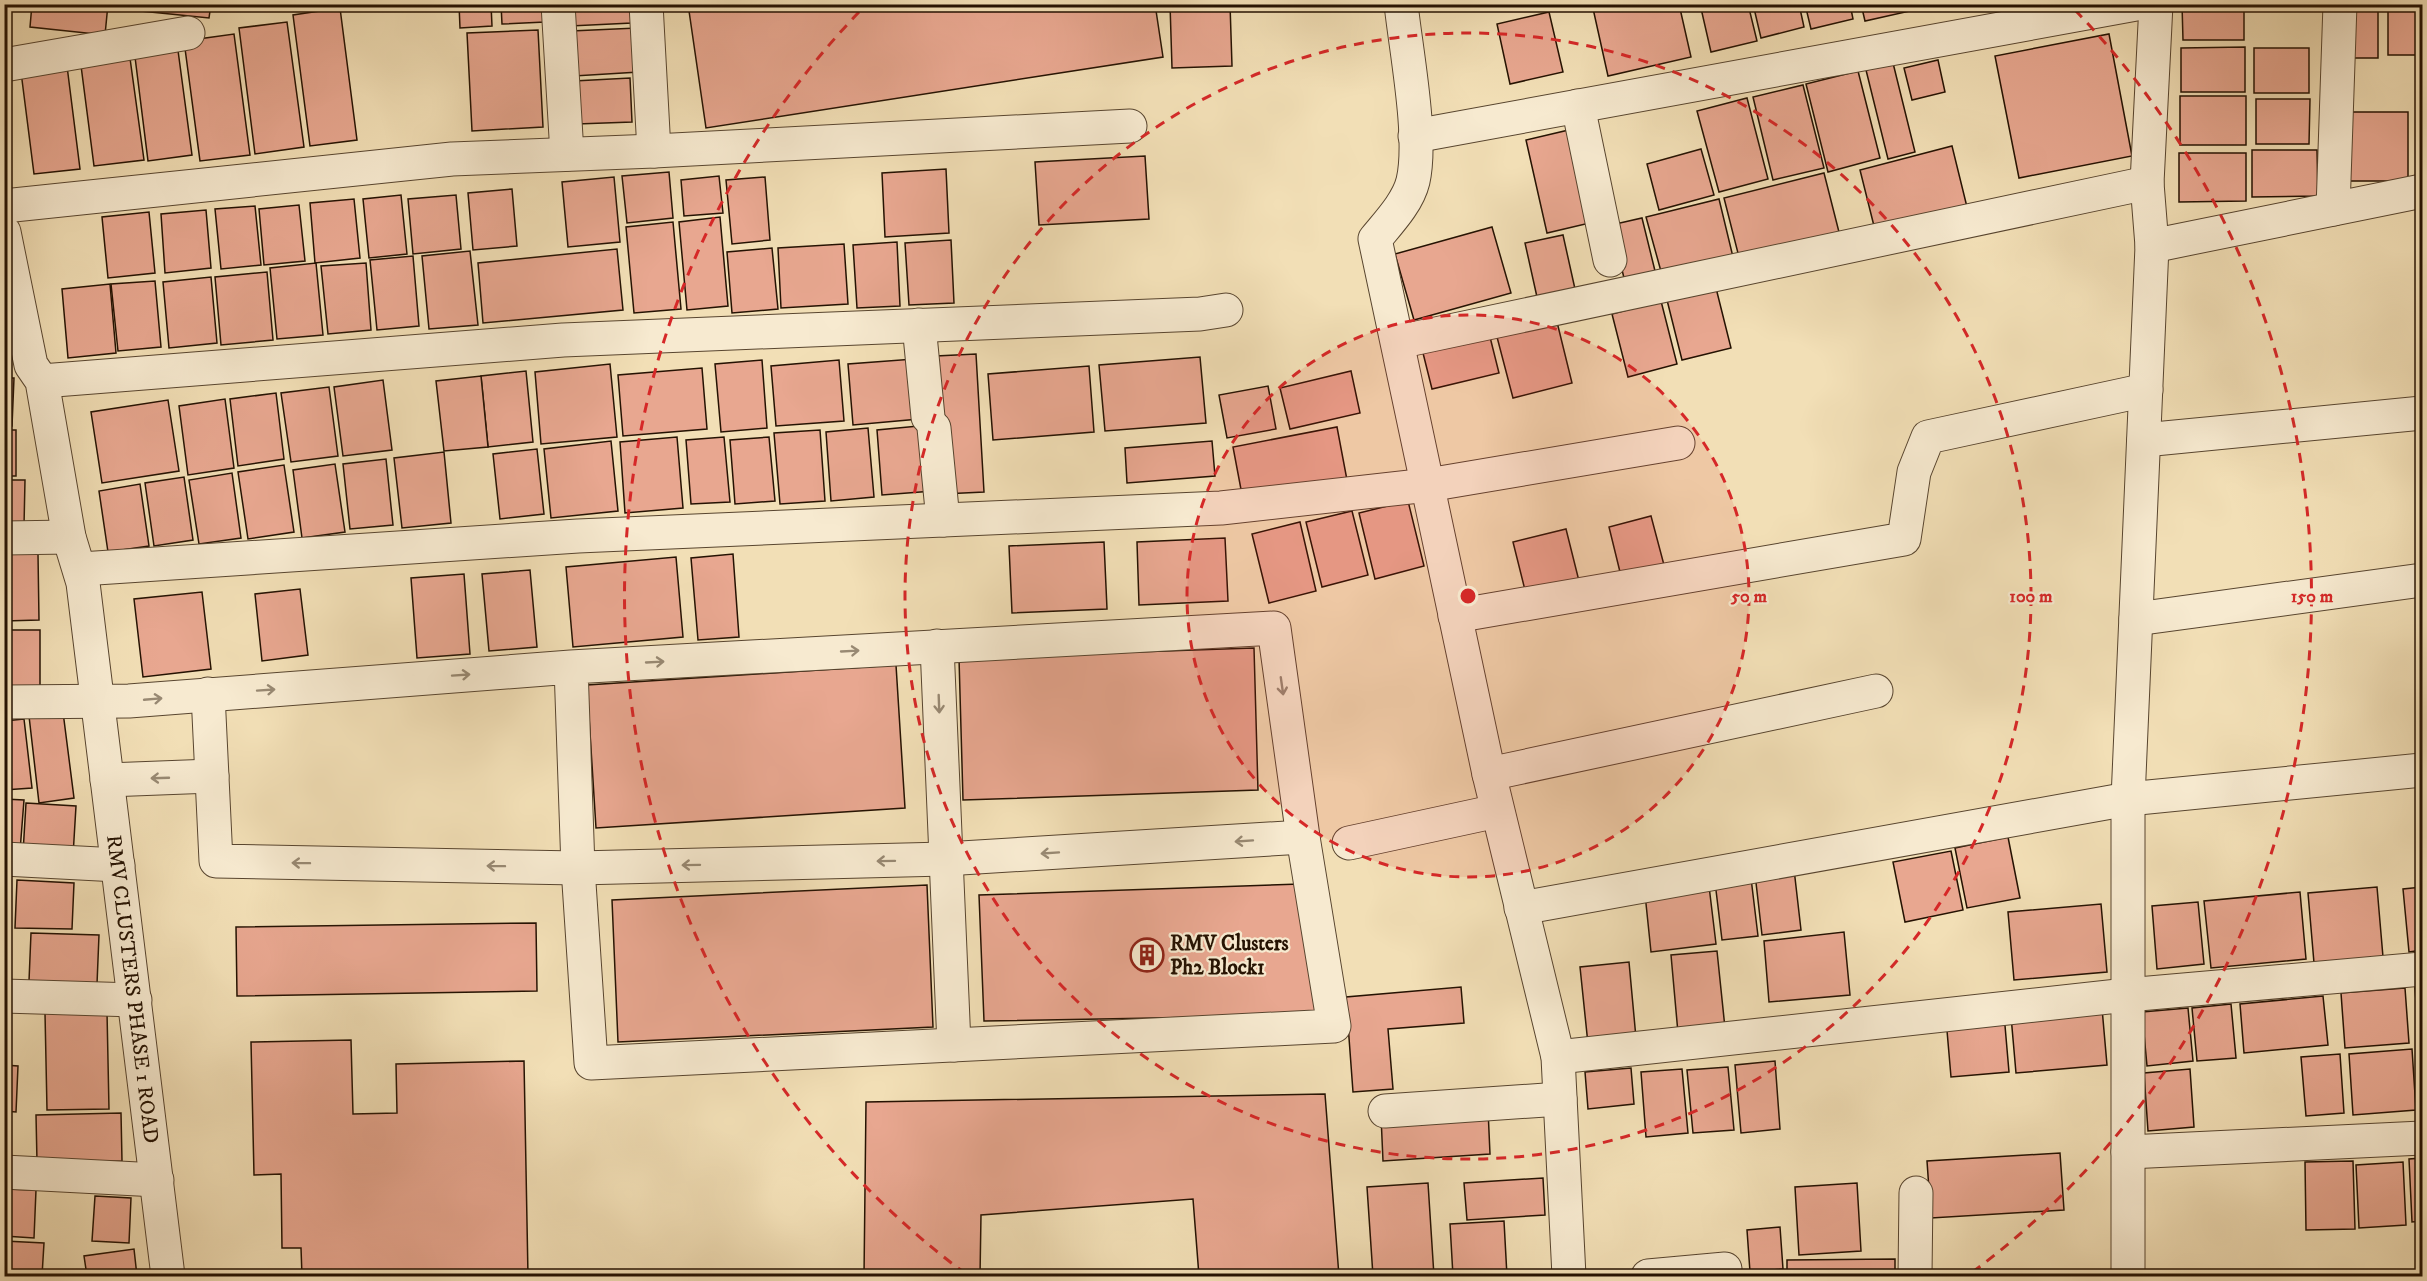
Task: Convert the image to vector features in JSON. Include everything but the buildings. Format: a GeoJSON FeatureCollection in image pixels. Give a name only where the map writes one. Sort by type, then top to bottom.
{"type":"FeatureCollection","features":[{"type":"Feature","properties":{"kind":"street"},"geometry":{"type":"LineString","coordinates":[[558,4],[567,154]]}},
{"type":"Feature","properties":{"kind":"street"},"geometry":{"type":"LineString","coordinates":[[646,4],[654,151]]}},
{"type":"Feature","properties":{"kind":"street"},"geometry":{"type":"LineString","coordinates":[[1401,4],[1416,136],[1413,182],[1398,211],[1375,239],[1497,811],[1558,1057],[1569,1276]]}},
{"type":"Feature","properties":{"kind":"street"},"geometry":{"type":"LineString","coordinates":[[1416,136],[2136,4]]}},
{"type":"Feature","properties":{"kind":"street"},"geometry":{"type":"LineString","coordinates":[[2128,1276],[2128,799],[2152,246],[2147,183],[2156,4]]}},
{"type":"Feature","properties":{"kind":"street"},"geometry":{"type":"LineString","coordinates":[[2333,209],[2340,4]]}},
{"type":"Feature","properties":{"kind":"street"},"geometry":{"type":"LineString","coordinates":[[4,65],[188,33]]}},
{"type":"Feature","properties":{"kind":"street"},"geometry":{"type":"LineString","coordinates":[[1578,106],[1610,260]]}},
{"type":"Feature","properties":{"kind":"street"},"geometry":{"type":"LineString","coordinates":[[4,206],[452,159],[654,151],[1130,126]]}},
{"type":"Feature","properties":{"kind":"street"},"geometry":{"type":"LineString","coordinates":[[1398,342],[2147,183]]}},
{"type":"Feature","properties":{"kind":"street"},"geometry":{"type":"LineString","coordinates":[[2152,246],[2422,191]]}},
{"type":"Feature","properties":{"kind":"street","name":"RMV CLUSTERS PHASE 1 ROAD"},"geometry":{"type":"LineString","coordinates":[[4,232],[26,370],[69,537],[81,569],[168,1276]]}},
{"type":"Feature","properties":{"kind":"street"},"geometry":{"type":"LineString","coordinates":[[26,370],[563,340],[1200,314],[1226,310]]}},
{"type":"Feature","properties":{"kind":"street"},"geometry":{"type":"LineString","coordinates":[[919,326],[943,520]]}},
{"type":"Feature","properties":{"kind":"street"},"geometry":{"type":"LineString","coordinates":[[1455,616],[1904,539],[1914,472],[1928,437],[2146,390]]}},
{"type":"Feature","properties":{"kind":"street"},"geometry":{"type":"LineString","coordinates":[[2144,440],[2422,413]]}},
{"type":"Feature","properties":{"kind":"street"},"geometry":{"type":"LineString","coordinates":[[81,569],[578,536],[1221,508],[1428,485],[1678,443]]}},
{"type":"Feature","properties":{"kind":"street"},"geometry":{"type":"LineString","coordinates":[[4,538],[69,537]]}},
{"type":"Feature","properties":{"kind":"street"},"geometry":{"type":"LineString","coordinates":[[2136,619],[2422,580]]}},
{"type":"Feature","properties":{"kind":"street"},"geometry":{"type":"LineString","coordinates":[[4,702],[98,702],[571,667],[1274,628],[1303,837],[1335,1026],[591,1062],[578,868],[571,667]]}},
{"type":"Feature","properties":{"kind":"street"},"geometry":{"type":"LineString","coordinates":[[937,646],[954,1045]]}},
{"type":"Feature","properties":{"kind":"street"},"geometry":{"type":"LineString","coordinates":[[1489,774],[1876,691]]}},
{"type":"Feature","properties":{"kind":"street"},"geometry":{"type":"LineString","coordinates":[[208,694],[216,861],[578,868],[945,859],[1303,837]]}},
{"type":"Feature","properties":{"kind":"street"},"geometry":{"type":"LineString","coordinates":[[1521,908],[2128,799],[2422,770]]}},
{"type":"Feature","properties":{"kind":"street"},"geometry":{"type":"LineString","coordinates":[[107,780],[212,776]]}},
{"type":"Feature","properties":{"kind":"street"},"geometry":{"type":"LineString","coordinates":[[1349,843],[1497,811]]}},
{"type":"Feature","properties":{"kind":"street"},"geometry":{"type":"LineString","coordinates":[[4,859],[118,865]]}},
{"type":"Feature","properties":{"kind":"street"},"geometry":{"type":"LineString","coordinates":[[1558,1057],[2127,995],[2422,969]]}},
{"type":"Feature","properties":{"kind":"street"},"geometry":{"type":"LineString","coordinates":[[4,996],[135,1000]]}},
{"type":"Feature","properties":{"kind":"street"},"geometry":{"type":"LineString","coordinates":[[1385,1111],[1560,1099]]}},
{"type":"Feature","properties":{"kind":"street"},"geometry":{"type":"LineString","coordinates":[[2128,1152],[2422,1138]]}},
{"type":"Feature","properties":{"kind":"street"},"geometry":{"type":"LineString","coordinates":[[4,1172],[157,1180]]}},
{"type":"Feature","properties":{"kind":"street"},"geometry":{"type":"LineString","coordinates":[[1915,1276],[1916,1193]]}},
{"type":"Feature","properties":{"kind":"street"},"geometry":{"type":"LineString","coordinates":[[1648,1276],[1725,1269]]}},
{"type":"Feature","properties":{"kind":"place","name":"RMV Clusters Ph2 Block1"},"geometry":{"type":"Point","coordinates":[1147,955]}}]}
